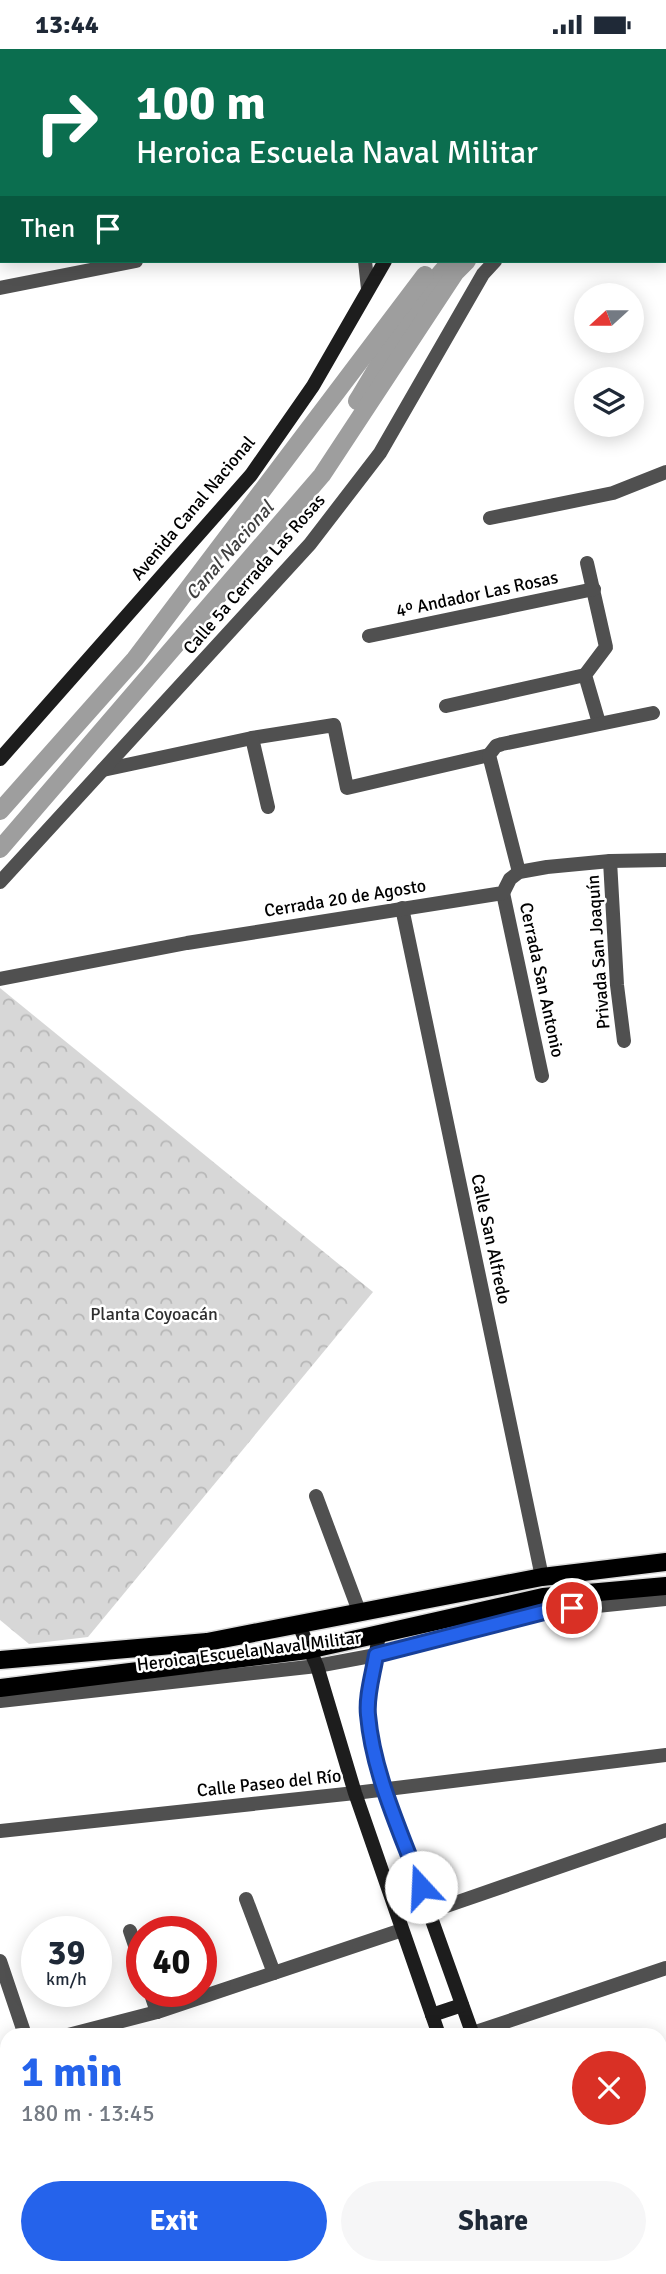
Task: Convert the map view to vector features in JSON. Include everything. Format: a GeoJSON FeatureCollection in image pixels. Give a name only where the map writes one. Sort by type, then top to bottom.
{"type":"FeatureCollection","features":[{"type":"Feature","properties":{"kind":"main road","name":"Heroica Escuela Naval Militar"},"geometry":{"type":"LineString","coordinates":[[0,1660],[207,1642],[542,1577],[666,1562]]}},
{"type":"Feature","properties":{"kind":"main road","name":"Heroica Escuela Naval Militar"},"geometry":{"type":"LineString","coordinates":[[0,1688],[308,1650],[543,1597],[666,1586]]}},
{"type":"Feature","properties":{"kind":"street"},"geometry":{"type":"LineString","coordinates":[[0,288],[126,263]]}},
{"type":"Feature","properties":{"kind":"street"},"geometry":{"type":"LineString","coordinates":[[365,263],[368,289]]}},
{"type":"Feature","properties":{"kind":"street","name":"Avenida Canal Nacional"},"geometry":{"type":"LineString","coordinates":[[0,759],[251,475],[313,386],[384,263]]}},
{"type":"Feature","properties":{"kind":"street","name":"Calle 5a Cerrada Las Rosas"},"geometry":{"type":"LineString","coordinates":[[0,882],[310,544],[380,453],[483,274],[493,263]]}},
{"type":"Feature","properties":{"kind":"street"},"geometry":{"type":"LineString","coordinates":[[490,518],[614,493],[666,472]]}},
{"type":"Feature","properties":{"kind":"street"},"geometry":{"type":"LineString","coordinates":[[446,706],[585,675],[606,647],[587,563]]}},
{"type":"Feature","properties":{"kind":"street","name":"4º Andador Las Rosas"},"geometry":{"type":"LineString","coordinates":[[369,636],[594,589]]}},
{"type":"Feature","properties":{"kind":"street"},"geometry":{"type":"LineString","coordinates":[[585,675],[599,723]]}},
{"type":"Feature","properties":{"kind":"street"},"geometry":{"type":"LineString","coordinates":[[103,770],[251,738],[334,725],[347,788],[489,755],[496,746],[502,744],[653,713]]}},
{"type":"Feature","properties":{"kind":"street"},"geometry":{"type":"LineString","coordinates":[[251,738],[268,807]]}},
{"type":"Feature","properties":{"kind":"street"},"geometry":{"type":"LineString","coordinates":[[489,755],[519,872]]}},
{"type":"Feature","properties":{"kind":"street"},"geometry":{"type":"LineString","coordinates":[[503,893],[510,879],[519,872],[569,864],[666,860]]}},
{"type":"Feature","properties":{"kind":"street","name":"Privada San Joaquín"},"geometry":{"type":"LineString","coordinates":[[610,861],[617,985],[624,1041]]}},
{"type":"Feature","properties":{"kind":"street","name":"Cerrada 20 de Agosto"},"geometry":{"type":"LineString","coordinates":[[0,979],[187,943],[503,893]]}},
{"type":"Feature","properties":{"kind":"street","name":"Cerrada San Antonio"},"geometry":{"type":"LineString","coordinates":[[503,893],[542,1076]]}},
{"type":"Feature","properties":{"kind":"street","name":"Calle San Alfredo"},"geometry":{"type":"LineString","coordinates":[[402,908],[542,1577]]}},
{"type":"Feature","properties":{"kind":"street"},"geometry":{"type":"LineString","coordinates":[[316,1496],[359,1611]]}},
{"type":"Feature","properties":{"kind":"street","name":"Heroica Escuela Naval Militar"},"geometry":{"type":"LineString","coordinates":[[0,1701],[317,1667],[376,1655],[548,1611],[666,1599]]}},
{"type":"Feature","properties":{"kind":"street"},"geometry":{"type":"LineString","coordinates":[[298,1623],[317,1667],[355,1793],[437,2028]]}},
{"type":"Feature","properties":{"kind":"street"},"geometry":{"type":"LineString","coordinates":[[379,1634],[367,1712],[374,1750],[385,1789],[471,2028]]}},
{"type":"Feature","properties":{"kind":"street","name":"Calle Paseo del Río"},"geometry":{"type":"LineString","coordinates":[[0,1831],[355,1793],[666,1755]]}},
{"type":"Feature","properties":{"kind":"street"},"geometry":{"type":"LineString","coordinates":[[429,1912],[666,1830]]}},
{"type":"Feature","properties":{"kind":"street"},"geometry":{"type":"LineString","coordinates":[[246,1899],[274,1973]]}},
{"type":"Feature","properties":{"kind":"street"},"geometry":{"type":"LineString","coordinates":[[95,2028],[157,2012],[401,1930]]}},
{"type":"Feature","properties":{"kind":"street"},"geometry":{"type":"LineString","coordinates":[[0,1961],[23,2028]]}},
{"type":"Feature","properties":{"kind":"street"},"geometry":{"type":"LineString","coordinates":[[491,2028],[666,1968]]}},
{"type":"Feature","properties":{"kind":"street"},"geometry":{"type":"LineString","coordinates":[[432,2015],[462,2005]]}},
{"type":"Feature","properties":{"kind":"street"},"geometry":{"type":"LineString","coordinates":[[155,2007],[157,2012]]}},
{"type":"Feature","properties":{"kind":"green space","name":"Planta Coyoacán"},"geometry":{"type":"Polygon","coordinates":[[[0,988],[373,1292],[88,1637],[29,1644],[0,1620],[0,988]]]}},
{"type":"Feature","properties":{"kind":"waterway","name":"Canal Nacional"},"geometry":{"type":"LineString","coordinates":[[357,401],[413,310],[449,263]]}},
{"type":"Feature","properties":{"kind":"waterway","name":"Canal Nacional"},"geometry":{"type":"LineString","coordinates":[[0,849],[322,475],[455,273],[465,263]]}},
{"type":"Feature","properties":{"kind":"waterway","name":"Canal Nacional"},"geometry":{"type":"LineString","coordinates":[[0,811],[135,659],[425,275]]}},
{"type":"Feature","properties":{"kind":"route"},"geometry":{"type":"LineString","coordinates":[[421,1887],[385,1789],[374,1750],[367,1712],[376,1655],[548,1611],[572,1608]]}}]}
